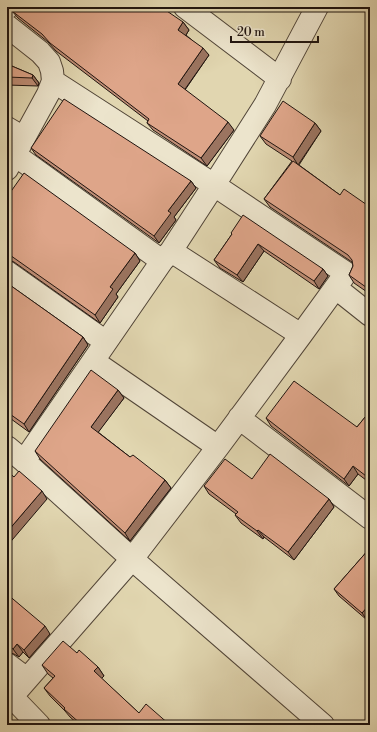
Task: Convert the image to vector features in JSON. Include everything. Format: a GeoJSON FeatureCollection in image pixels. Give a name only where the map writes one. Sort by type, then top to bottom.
{"type":"FeatureCollection","features":[{"type":"Feature","properties":{"kind":"street"},"geometry":{"type":"LineString","coordinates":[[184,7],[280,79]]}},
{"type":"Feature","properties":{"kind":"street"},"geometry":{"type":"LineString","coordinates":[[24,461],[214,185],[265,105],[318,7]]}},
{"type":"Feature","properties":{"kind":"street"},"geometry":{"type":"LineString","coordinates":[[7,26],[40,52],[48,62],[52,71],[53,81],[48,94],[13,148],[166,256],[301,335]]}},
{"type":"Feature","properties":{"kind":"street"},"geometry":{"type":"LineString","coordinates":[[39,725],[10,699],[132,559],[218,447],[346,273],[214,185],[53,81]]}},
{"type":"Feature","properties":{"kind":"street"},"geometry":{"type":"LineString","coordinates":[[7,272],[106,342]]}},
{"type":"Feature","properties":{"kind":"street"},"geometry":{"type":"LineString","coordinates":[[336,288],[370,315]]}},
{"type":"Feature","properties":{"kind":"street"},"geometry":{"type":"LineString","coordinates":[[93,361],[218,447]]}},
{"type":"Feature","properties":{"kind":"street"},"geometry":{"type":"LineString","coordinates":[[239,418],[370,518]]}},
{"type":"Feature","properties":{"kind":"street"},"geometry":{"type":"LineString","coordinates":[[7,447],[132,559],[324,725]]}},
{"type":"Feature","properties":{"kind":"street"},"geometry":{"type":"LineString","coordinates":[[7,664],[27,679]]}},
{"type":"Feature","properties":{"kind":"building"},"geometry":{"type":"Polygon","coordinates":[[[15,7],[161,7],[183,22],[178,30],[203,48],[178,84],[228,122],[201,158],[147,123],[149,119],[50,43],[42,34],[12,11],[15,7]]]}},
{"type":"Feature","properties":{"kind":"building"},"geometry":{"type":"Polygon","coordinates":[[[7,64],[33,75],[32,78],[7,77],[7,64]]]}},
{"type":"Feature","properties":{"kind":"building"},"geometry":{"type":"Polygon","coordinates":[[[64,99],[191,181],[168,211],[171,213],[154,236],[31,148],[64,99]]]}},
{"type":"Feature","properties":{"kind":"building"},"geometry":{"type":"Polygon","coordinates":[[[283,101],[315,123],[293,157],[260,136],[283,101]]]}},
{"type":"Feature","properties":{"kind":"building"},"geometry":{"type":"Polygon","coordinates":[[[293,161],[340,195],[344,189],[370,207],[370,290],[349,275],[353,266],[352,260],[348,255],[264,199],[293,161]]]}},
{"type":"Feature","properties":{"kind":"building"},"geometry":{"type":"Polygon","coordinates":[[[24,173],[135,253],[110,287],[113,289],[95,315],[7,253],[7,197],[24,173]]]}},
{"type":"Feature","properties":{"kind":"building"},"geometry":{"type":"Polygon","coordinates":[[[243,215],[323,269],[314,281],[258,244],[237,275],[214,260],[243,215]]]}},
{"type":"Feature","properties":{"kind":"building"},"geometry":{"type":"Polygon","coordinates":[[[7,283],[83,337],[24,424],[7,412],[7,283]]]}},
{"type":"Feature","properties":{"kind":"building"},"geometry":{"type":"Polygon","coordinates":[[[91,370],[118,390],[91,427],[130,457],[133,455],[165,480],[125,533],[35,451],[91,370]]]}},
{"type":"Feature","properties":{"kind":"building"},"geometry":{"type":"Polygon","coordinates":[[[294,381],[357,427],[370,411],[370,479],[353,466],[344,479],[266,418],[294,381]]]}},
{"type":"Feature","properties":{"kind":"building"},"geometry":{"type":"Polygon","coordinates":[[[270,454],[329,499],[288,552],[235,515],[238,512],[204,486],[225,459],[252,479],[270,454]]]}},
{"type":"Feature","properties":{"kind":"building"},"geometry":{"type":"Polygon","coordinates":[[[7,471],[14,477],[19,471],[42,491],[7,532],[7,471]]]}},
{"type":"Feature","properties":{"kind":"building"},"geometry":{"type":"Polygon","coordinates":[[[370,548],[370,604],[362,613],[334,589],[370,548]]]}},
{"type":"Feature","properties":{"kind":"building"},"geometry":{"type":"Polygon","coordinates":[[[7,594],[45,626],[24,650],[17,644],[13,649],[7,645],[7,594]]]}},
{"type":"Feature","properties":{"kind":"building"},"geometry":{"type":"Polygon","coordinates":[[[63,641],[77,653],[79,650],[98,667],[94,671],[139,713],[146,704],[170,725],[82,725],[44,688],[55,676],[42,665],[63,641]]]}}]}
